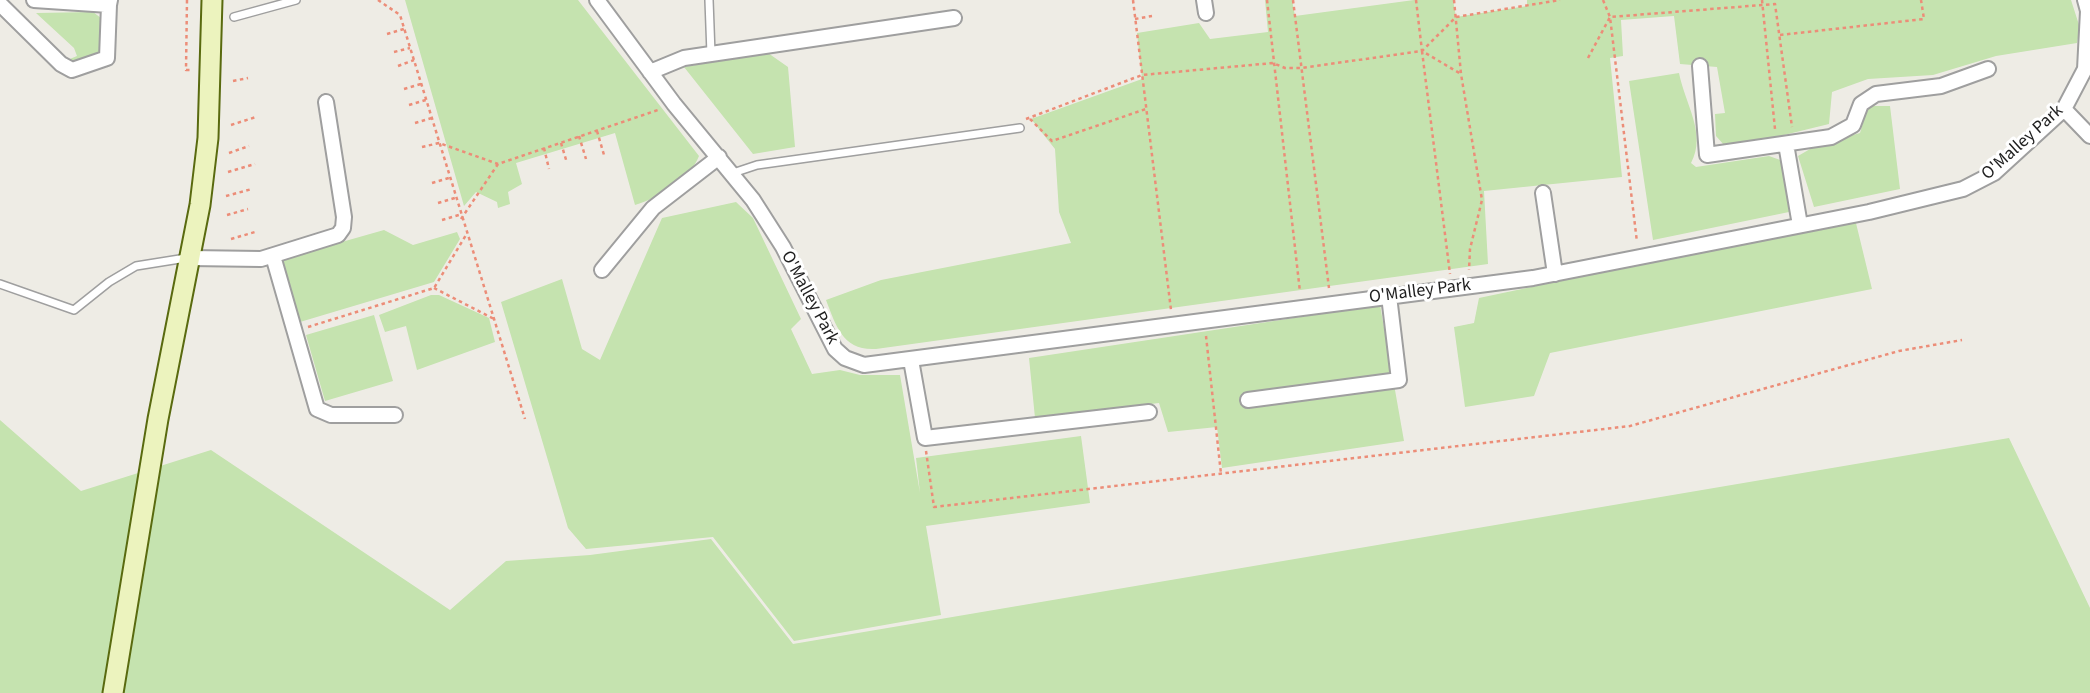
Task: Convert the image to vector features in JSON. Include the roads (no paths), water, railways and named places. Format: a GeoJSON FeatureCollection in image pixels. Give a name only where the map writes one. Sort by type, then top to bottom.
{"type":"FeatureCollection","features":[{"type":"Feature","properties":{"kind":"main road"},"geometry":{"type":"LineString","coordinates":[[113,693],[153,446],[200,205],[208,145],[212,0]]}},
{"type":"Feature","properties":{"kind":"street"},"geometry":{"type":"LineString","coordinates":[[0,4],[61,64],[72,70],[107,58],[109,2],[33,0]]}},
{"type":"Feature","properties":{"kind":"street","name":"O'Malley Park"},"geometry":{"type":"LineString","coordinates":[[597,0],[674,104],[733,173],[783,247],[835,349],[845,358],[864,365],[1555,274],[1868,212],[1963,190],[1980,182],[2064,109],[2085,69],[2088,7]]}},
{"type":"Feature","properties":{"kind":"street"},"geometry":{"type":"LineString","coordinates":[[650,72],[677,60],[954,18]]}},
{"type":"Feature","properties":{"kind":"street"},"geometry":{"type":"LineString","coordinates":[[1700,66],[1707,155],[1831,137],[1853,125],[1861,104],[1877,94],[1941,86],[1988,69]]}},
{"type":"Feature","properties":{"kind":"street"},"geometry":{"type":"LineString","coordinates":[[190,258],[273,256],[338,236],[345,217],[326,102]]}},
{"type":"Feature","properties":{"kind":"street"},"geometry":{"type":"LineString","coordinates":[[2064,109],[2090,136]]}},
{"type":"Feature","properties":{"kind":"street"},"geometry":{"type":"LineString","coordinates":[[1786,144],[1800,225]]}},
{"type":"Feature","properties":{"kind":"street"},"geometry":{"type":"LineString","coordinates":[[602,270],[653,208],[719,158]]}},
{"type":"Feature","properties":{"kind":"street"},"geometry":{"type":"LineString","coordinates":[[1543,193],[1555,274]]}},
{"type":"Feature","properties":{"kind":"street"},"geometry":{"type":"LineString","coordinates":[[273,256],[317,409],[331,415],[395,415]]}},
{"type":"Feature","properties":{"kind":"street"},"geometry":{"type":"LineString","coordinates":[[1248,400],[1399,380],[1389,296]]}},
{"type":"Feature","properties":{"kind":"street"},"geometry":{"type":"LineString","coordinates":[[911,360],[925,438],[1149,412]]}},
{"type":"Feature","properties":{"kind":"lane"},"geometry":{"type":"LineString","coordinates":[[234,17],[296,0]]}},
{"type":"Feature","properties":{"kind":"lane"},"geometry":{"type":"LineString","coordinates":[[709,0],[712,55]]}},
{"type":"Feature","properties":{"kind":"lane"},"geometry":{"type":"LineString","coordinates":[[733,173],[757,164],[1020,128]]}},
{"type":"Feature","properties":{"kind":"lane"},"geometry":{"type":"LineString","coordinates":[[0,284],[74,310],[109,282],[136,266],[190,258]]}}]}
